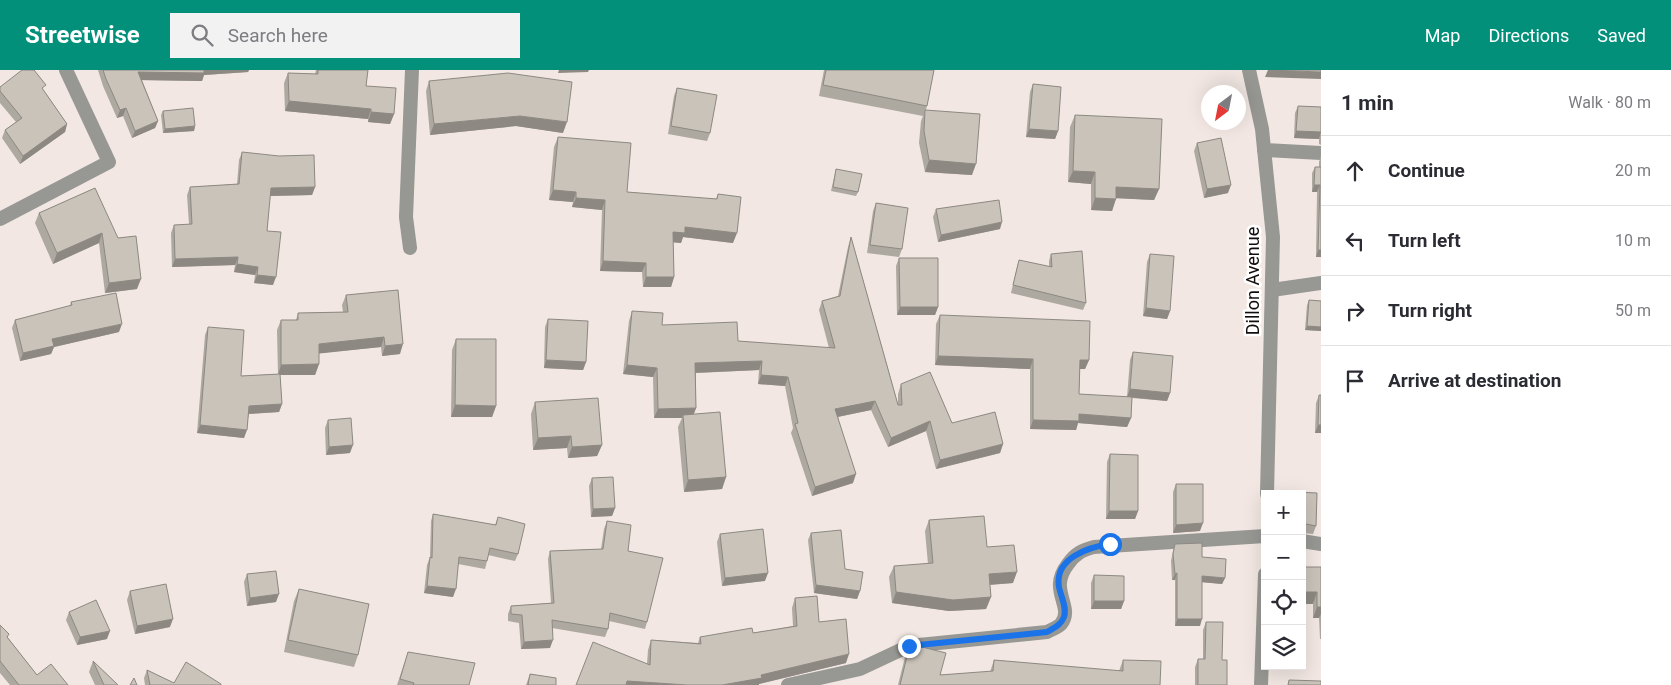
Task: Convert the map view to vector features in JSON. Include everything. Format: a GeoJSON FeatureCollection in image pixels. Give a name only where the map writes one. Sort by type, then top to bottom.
{"type":"FeatureCollection","features":[{"type":"Feature","properties":{"kind":"street"},"geometry":{"type":"LineString","coordinates":[[0,219],[109,162],[66,70]]}},
{"type":"Feature","properties":{"kind":"street"},"geometry":{"type":"LineString","coordinates":[[410,248],[406,217],[412,70]]}},
{"type":"Feature","properties":{"kind":"street","name":"Dillon Avenue"},"geometry":{"type":"LineString","coordinates":[[1249,70],[1264,150],[1274,237],[1267,490]]}},
{"type":"Feature","properties":{"kind":"street"},"geometry":{"type":"LineString","coordinates":[[1264,150],[1321,153]]}},
{"type":"Feature","properties":{"kind":"street"},"geometry":{"type":"LineString","coordinates":[[1272,290],[1321,283]]}},
{"type":"Feature","properties":{"kind":"street"},"geometry":{"type":"LineString","coordinates":[[788,685],[860,669],[909,646],[1047,632],[1060,624],[1064,617],[1065,609],[1058,585],[1062,571],[1074,555],[1094,547],[1261,536]]}},
{"type":"Feature","properties":{"kind":"street"},"geometry":{"type":"LineString","coordinates":[[1306,542],[1321,544]]}},
{"type":"Feature","properties":{"kind":"street"},"geometry":{"type":"LineString","coordinates":[[1261,685],[1265,580]]}},
{"type":"Feature","properties":{"kind":"building"},"geometry":{"type":"Polygon","coordinates":[[[22,70],[34,70],[46,85],[42,88],[67,124],[23,156],[5,130],[22,118],[0,91],[0,87],[22,70]]]}},
{"type":"Feature","properties":{"kind":"building"},"geometry":{"type":"Polygon","coordinates":[[[103,70],[204,70],[204,73],[138,72],[158,121],[135,131],[126,108],[120,110],[103,70]]]}},
{"type":"Feature","properties":{"kind":"building"},"geometry":{"type":"Polygon","coordinates":[[[318,70],[368,70],[366,86],[396,88],[394,114],[371,112],[371,109],[289,101],[288,73],[318,74],[318,70]]]}},
{"type":"Feature","properties":{"kind":"building"},"geometry":{"type":"Polygon","coordinates":[[[826,70],[934,70],[927,106],[823,85],[826,70]]]}},
{"type":"Feature","properties":{"kind":"building"},"geometry":{"type":"Polygon","coordinates":[[[1268,70],[1321,70],[1321,72],[1268,70]]]}},
{"type":"Feature","properties":{"kind":"building"},"geometry":{"type":"Polygon","coordinates":[[[508,73],[572,82],[567,122],[520,116],[434,124],[429,81],[508,73]]]}},
{"type":"Feature","properties":{"kind":"building"},"geometry":{"type":"Polygon","coordinates":[[[1033,84],[1061,87],[1058,131],[1029,129],[1033,84]]]}},
{"type":"Feature","properties":{"kind":"building"},"geometry":{"type":"Polygon","coordinates":[[[677,88],[717,95],[710,133],[671,126],[677,88]]]}},
{"type":"Feature","properties":{"kind":"building"},"geometry":{"type":"Polygon","coordinates":[[[1298,106],[1321,107],[1321,132],[1296,131],[1298,106]]]}},
{"type":"Feature","properties":{"kind":"building"},"geometry":{"type":"Polygon","coordinates":[[[193,108],[195,126],[165,129],[163,111],[193,108]]]}},
{"type":"Feature","properties":{"kind":"building"},"geometry":{"type":"Polygon","coordinates":[[[925,110],[980,114],[976,164],[929,160],[924,131],[925,110]]]}},
{"type":"Feature","properties":{"kind":"building"},"geometry":{"type":"Polygon","coordinates":[[[1075,115],[1162,119],[1159,189],[1116,187],[1116,199],[1095,198],[1095,172],[1073,171],[1075,115]]]}},
{"type":"Feature","properties":{"kind":"building"},"geometry":{"type":"Polygon","coordinates":[[[558,137],[631,143],[627,192],[717,199],[718,194],[741,197],[737,233],[685,227],[685,233],[673,232],[674,277],[646,277],[646,263],[603,261],[605,200],[576,198],[576,192],[553,190],[558,137]]]}},
{"type":"Feature","properties":{"kind":"building"},"geometry":{"type":"Polygon","coordinates":[[[1221,138],[1231,185],[1207,189],[1197,143],[1221,138]]]}},
{"type":"Feature","properties":{"kind":"building"},"geometry":{"type":"Polygon","coordinates":[[[242,152],[279,156],[314,155],[315,187],[271,188],[267,231],[281,232],[276,277],[257,275],[258,267],[237,264],[238,257],[175,259],[174,225],[192,224],[190,187],[239,184],[242,152]]]}},
{"type":"Feature","properties":{"kind":"building"},"geometry":{"type":"Polygon","coordinates":[[[1315,167],[1321,167],[1321,250],[1318,250],[1320,185],[1314,185],[1315,167]]]}},
{"type":"Feature","properties":{"kind":"building"},"geometry":{"type":"Polygon","coordinates":[[[836,169],[862,174],[858,192],[833,187],[836,169]]]}},
{"type":"Feature","properties":{"kind":"building"},"geometry":{"type":"Polygon","coordinates":[[[95,188],[118,238],[136,236],[141,279],[109,283],[102,233],[57,253],[39,213],[95,188]]]}},
{"type":"Feature","properties":{"kind":"building"},"geometry":{"type":"Polygon","coordinates":[[[999,200],[1002,222],[941,235],[936,209],[999,200]]]}},
{"type":"Feature","properties":{"kind":"building"},"geometry":{"type":"Polygon","coordinates":[[[876,203],[908,208],[902,249],[870,245],[876,203]]]}},
{"type":"Feature","properties":{"kind":"building"},"geometry":{"type":"Polygon","coordinates":[[[851,237],[898,405],[902,405],[901,384],[930,372],[952,423],[995,412],[1003,444],[940,460],[930,421],[891,438],[875,401],[835,409],[856,474],[815,487],[795,424],[798,423],[788,377],[761,375],[762,361],[695,363],[696,408],[658,409],[657,368],[627,365],[632,311],[663,313],[662,325],[737,322],[738,341],[835,348],[822,301],[840,296],[851,237]]]}},
{"type":"Feature","properties":{"kind":"building"},"geometry":{"type":"Polygon","coordinates":[[[1082,251],[1086,303],[1013,285],[1019,260],[1052,267],[1051,254],[1082,251]]]}},
{"type":"Feature","properties":{"kind":"building"},"geometry":{"type":"Polygon","coordinates":[[[1150,254],[1174,256],[1170,311],[1146,308],[1150,254]]]}},
{"type":"Feature","properties":{"kind":"building"},"geometry":{"type":"Polygon","coordinates":[[[899,258],[938,258],[938,307],[900,307],[899,258]]]}},
{"type":"Feature","properties":{"kind":"building"},"geometry":{"type":"Polygon","coordinates":[[[398,290],[403,344],[385,346],[384,337],[319,344],[319,364],[281,365],[281,320],[298,320],[298,313],[348,312],[346,295],[398,290]]]}},
{"type":"Feature","properties":{"kind":"building"},"geometry":{"type":"Polygon","coordinates":[[[116,293],[122,324],[52,339],[54,346],[23,353],[15,320],[72,305],[71,302],[116,293]]]}},
{"type":"Feature","properties":{"kind":"building"},"geometry":{"type":"Polygon","coordinates":[[[1309,300],[1321,301],[1321,327],[1307,326],[1309,300]]]}},
{"type":"Feature","properties":{"kind":"building"},"geometry":{"type":"Polygon","coordinates":[[[940,315],[1090,321],[1089,360],[1080,360],[1079,394],[1132,397],[1131,418],[1079,414],[1079,421],[1033,420],[1033,359],[938,356],[940,315]]]}},
{"type":"Feature","properties":{"kind":"building"},"geometry":{"type":"Polygon","coordinates":[[[548,319],[588,321],[586,362],[546,360],[548,319]]]}},
{"type":"Feature","properties":{"kind":"building"},"geometry":{"type":"Polygon","coordinates":[[[208,327],[244,330],[241,376],[280,374],[282,404],[249,406],[247,430],[200,425],[208,327]]]}},
{"type":"Feature","properties":{"kind":"building"},"geometry":{"type":"Polygon","coordinates":[[[456,339],[496,339],[496,406],[455,405],[456,339]]]}},
{"type":"Feature","properties":{"kind":"building"},"geometry":{"type":"Polygon","coordinates":[[[1133,352],[1173,356],[1170,393],[1130,389],[1133,352]]]}},
{"type":"Feature","properties":{"kind":"building"},"geometry":{"type":"Polygon","coordinates":[[[1319,395],[1321,395],[1321,425],[1318,425],[1319,395]]]}},
{"type":"Feature","properties":{"kind":"building"},"geometry":{"type":"Polygon","coordinates":[[[598,398],[602,445],[572,447],[571,436],[538,438],[535,402],[598,398]]]}},
{"type":"Feature","properties":{"kind":"building"},"geometry":{"type":"Polygon","coordinates":[[[720,412],[726,477],[688,480],[683,415],[720,412]]]}},
{"type":"Feature","properties":{"kind":"building"},"geometry":{"type":"Polygon","coordinates":[[[351,418],[353,445],[329,447],[328,420],[351,418]]]}},
{"type":"Feature","properties":{"kind":"building"},"geometry":{"type":"Polygon","coordinates":[[[1110,454],[1138,455],[1138,511],[1109,511],[1110,454]]]}},
{"type":"Feature","properties":{"kind":"building"},"geometry":{"type":"Polygon","coordinates":[[[613,477],[615,508],[593,509],[592,478],[613,477]]]}},
{"type":"Feature","properties":{"kind":"building"},"geometry":{"type":"Polygon","coordinates":[[[1176,484],[1203,484],[1203,523],[1176,525],[1176,484]]]}},
{"type":"Feature","properties":{"kind":"building"},"geometry":{"type":"Polygon","coordinates":[[[1306,492],[1317,493],[1316,526],[1306,524],[1306,492]]]}},
{"type":"Feature","properties":{"kind":"building"},"geometry":{"type":"Polygon","coordinates":[[[433,514],[496,525],[498,517],[525,524],[518,554],[490,548],[487,561],[459,557],[456,589],[427,586],[430,557],[432,558],[433,514]]]}},
{"type":"Feature","properties":{"kind":"building"},"geometry":{"type":"Polygon","coordinates":[[[984,516],[987,547],[1014,545],[1017,572],[989,574],[991,597],[953,600],[896,592],[894,566],[933,563],[929,520],[984,516]]]}},
{"type":"Feature","properties":{"kind":"building"},"geometry":{"type":"Polygon","coordinates":[[[607,521],[631,525],[628,551],[663,558],[647,622],[610,613],[608,629],[552,620],[553,640],[524,642],[522,615],[511,614],[511,606],[554,603],[550,551],[603,549],[607,521]]]}},
{"type":"Feature","properties":{"kind":"building"},"geometry":{"type":"Polygon","coordinates":[[[763,529],[768,573],[725,578],[720,534],[763,529]]]}},
{"type":"Feature","properties":{"kind":"building"},"geometry":{"type":"Polygon","coordinates":[[[841,530],[845,569],[863,572],[860,591],[816,585],[811,533],[841,530]]]}},
{"type":"Feature","properties":{"kind":"building"},"geometry":{"type":"Polygon","coordinates":[[[1202,543],[1202,557],[1226,559],[1225,578],[1202,576],[1202,619],[1177,619],[1177,573],[1175,574],[1173,554],[1175,544],[1202,543]]]}},
{"type":"Feature","properties":{"kind":"building"},"geometry":{"type":"Polygon","coordinates":[[[1306,567],[1321,567],[1321,607],[1317,607],[1317,592],[1306,592],[1306,567]]]}},
{"type":"Feature","properties":{"kind":"building"},"geometry":{"type":"Polygon","coordinates":[[[276,571],[279,594],[250,598],[247,574],[276,571]]]}},
{"type":"Feature","properties":{"kind":"building"},"geometry":{"type":"Polygon","coordinates":[[[1094,575],[1124,576],[1124,601],[1094,601],[1094,575]]]}},
{"type":"Feature","properties":{"kind":"building"},"geometry":{"type":"Polygon","coordinates":[[[166,584],[173,619],[137,626],[130,591],[166,584]]]}},
{"type":"Feature","properties":{"kind":"building"},"geometry":{"type":"Polygon","coordinates":[[[299,589],[369,604],[358,655],[288,640],[299,589]]]}},
{"type":"Feature","properties":{"kind":"building"},"geometry":{"type":"Polygon","coordinates":[[[817,596],[819,622],[846,619],[849,654],[761,675],[762,678],[722,685],[627,681],[626,685],[576,685],[593,642],[650,665],[651,640],[701,644],[700,637],[752,628],[753,633],[797,626],[795,598],[817,596]]]}},
{"type":"Feature","properties":{"kind":"building"},"geometry":{"type":"Polygon","coordinates":[[[96,600],[110,631],[80,637],[69,612],[96,600]]]}},
{"type":"Feature","properties":{"kind":"building"},"geometry":{"type":"Polygon","coordinates":[[[1206,622],[1223,622],[1222,660],[1227,660],[1227,685],[1198,685],[1198,659],[1205,659],[1206,622]]]}},
{"type":"Feature","properties":{"kind":"building"},"geometry":{"type":"Polygon","coordinates":[[[0,625],[9,634],[7,637],[37,675],[51,664],[68,685],[19,685],[0,661],[0,625]]]}},
{"type":"Feature","properties":{"kind":"building"},"geometry":{"type":"Polygon","coordinates":[[[914,645],[946,653],[940,675],[993,671],[994,660],[1123,671],[1123,660],[1161,661],[1160,685],[900,685],[909,648],[914,645]]]}},
{"type":"Feature","properties":{"kind":"building"},"geometry":{"type":"Polygon","coordinates":[[[408,652],[475,663],[469,685],[413,685],[414,683],[400,679],[408,652]]]}},
{"type":"Feature","properties":{"kind":"building"},"geometry":{"type":"Polygon","coordinates":[[[93,661],[118,685],[104,685],[93,661]]]}},
{"type":"Feature","properties":{"kind":"building"},"geometry":{"type":"Polygon","coordinates":[[[186,662],[221,685],[150,685],[147,670],[174,683],[186,662]]]}},
{"type":"Feature","properties":{"kind":"building"},"geometry":{"type":"Polygon","coordinates":[[[530,674],[556,678],[556,685],[528,685],[530,674]]]}},
{"type":"Feature","properties":{"kind":"building"},"geometry":{"type":"Polygon","coordinates":[[[134,678],[137,685],[130,685],[134,678]]]}},
{"type":"Feature","properties":{"kind":"building"},"geometry":{"type":"Polygon","coordinates":[[[1289,680],[1321,681],[1321,685],[1288,685],[1289,680]]]}},
{"type":"Feature","properties":{"kind":"route"},"geometry":{"type":"LineString","coordinates":[[909,646],[1033,635],[1047,632],[1060,624],[1064,617],[1065,609],[1058,585],[1062,571],[1074,555],[1094,547],[1110,544]]}}]}
